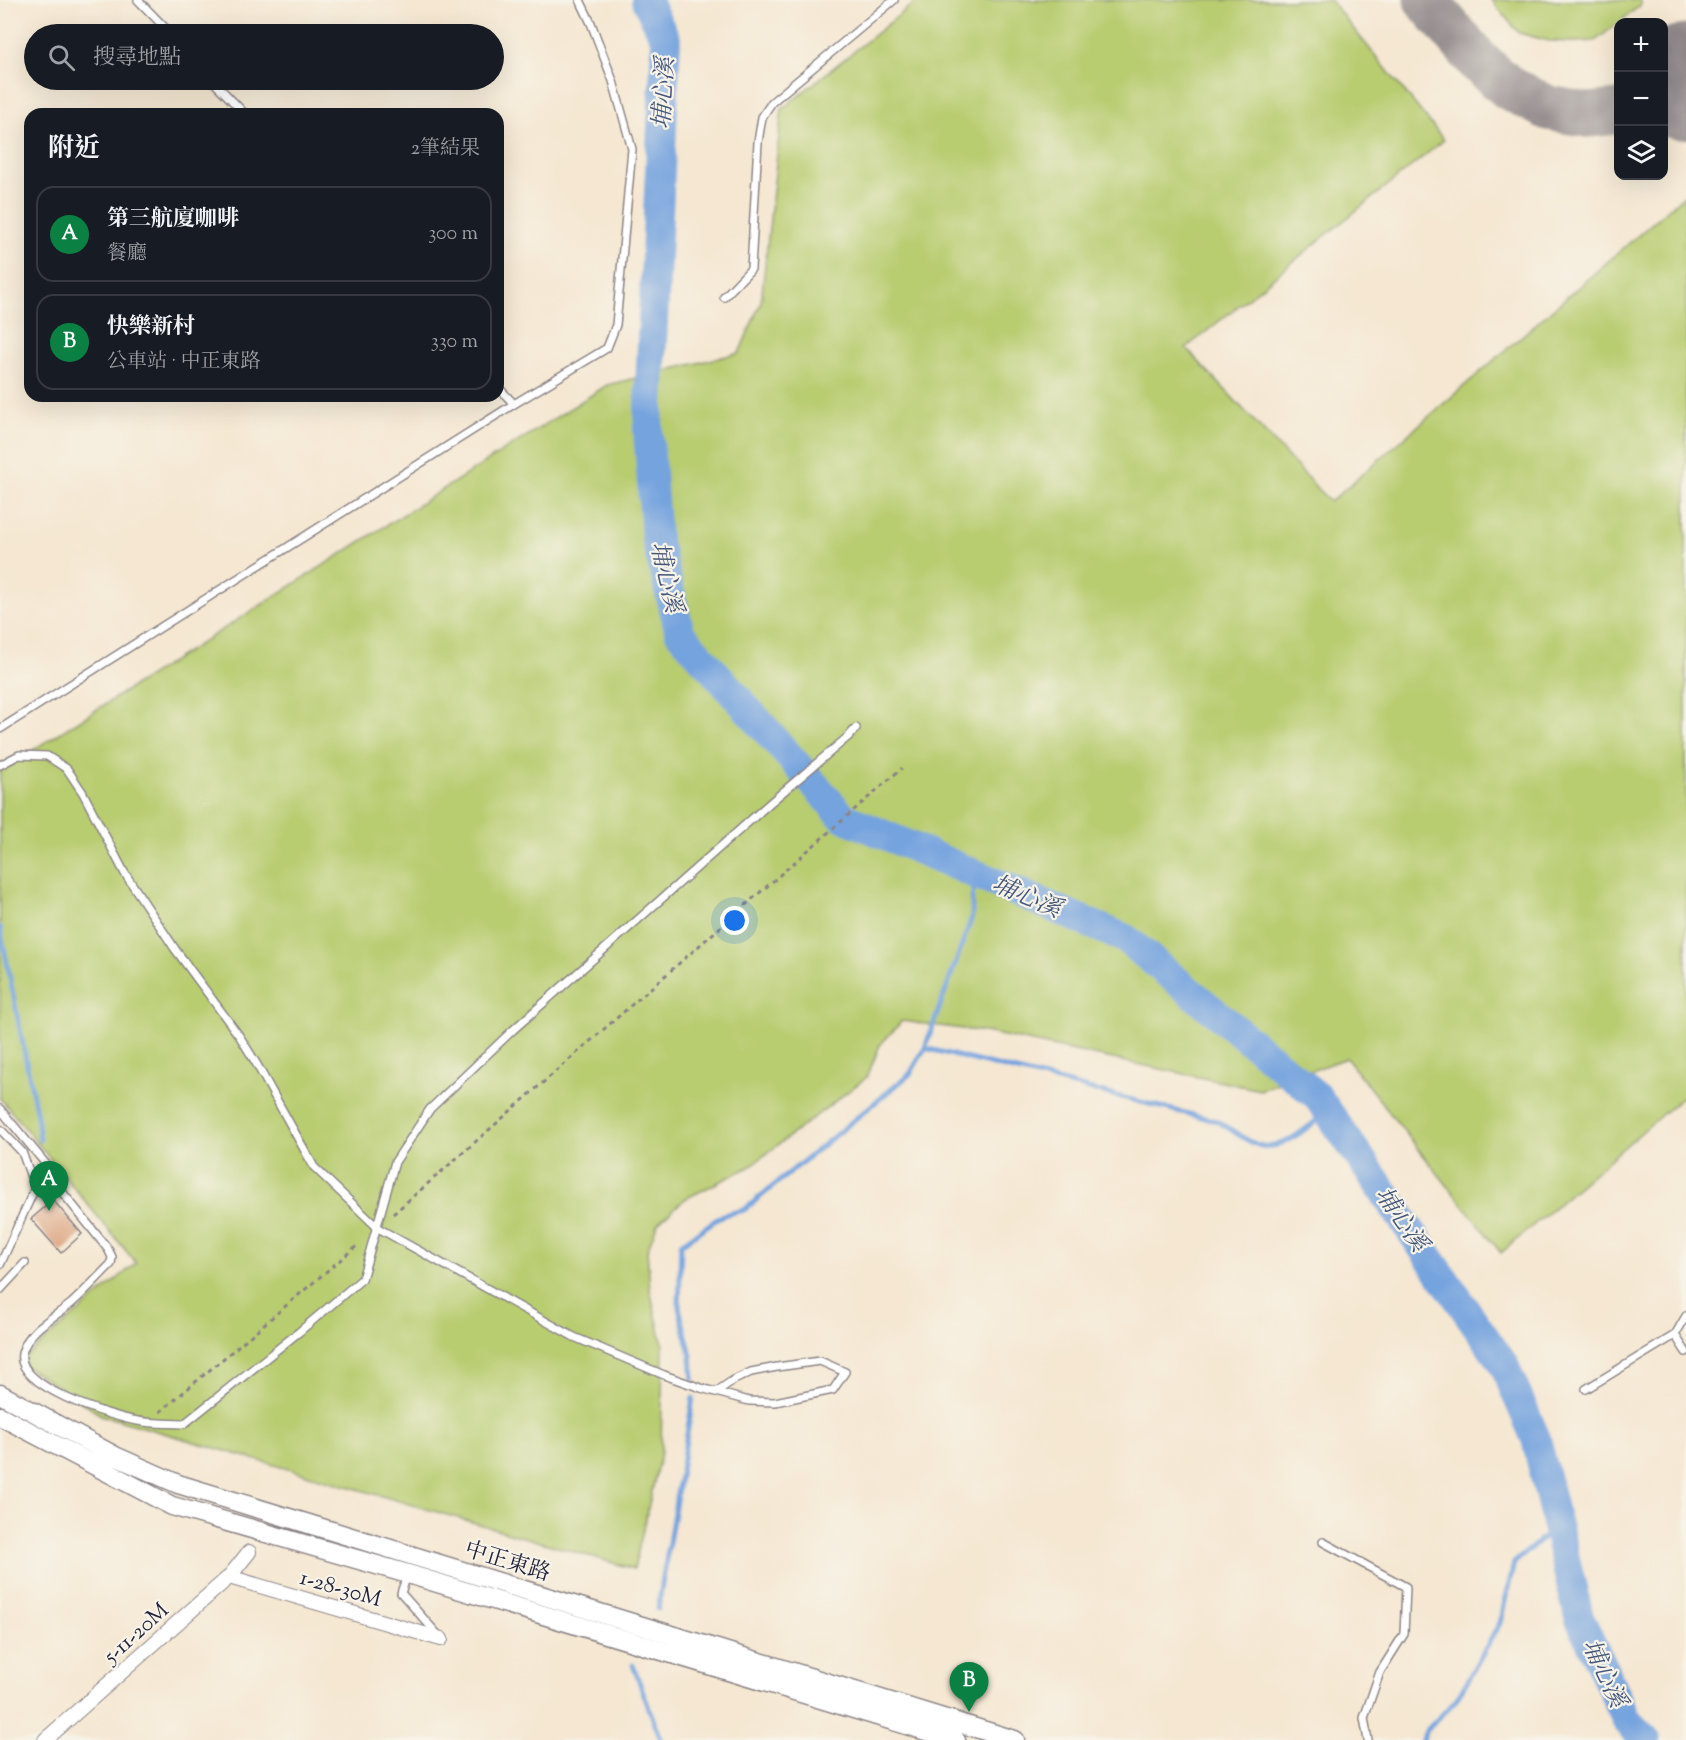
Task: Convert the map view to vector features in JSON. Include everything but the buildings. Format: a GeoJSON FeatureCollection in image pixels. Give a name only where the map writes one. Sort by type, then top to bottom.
{"type":"FeatureCollection","features":[{"type":"Feature","properties":{"kind":"main road","name":"中正東路"},"geometry":{"type":"LineString","coordinates":[[0,1394],[115,1456],[178,1484],[413,1556],[957,1740]]}},
{"type":"Feature","properties":{"kind":"main road","name":"中正東路"},"geometry":{"type":"LineString","coordinates":[[0,1416],[172,1506],[929,1729],[1015,1740]]}},
{"type":"Feature","properties":{"kind":"street","name":"5-11-20M"},"geometry":{"type":"LineString","coordinates":[[45,1740],[229,1577],[249,1552]]}},
{"type":"Feature","properties":{"kind":"street","name":"1-28-30M"},"geometry":{"type":"LineString","coordinates":[[229,1577],[441,1639]]}},
{"type":"Feature","properties":{"kind":"lane"},"geometry":{"type":"LineString","coordinates":[[138,0],[161,24]]}},
{"type":"Feature","properties":{"kind":"lane"},"geometry":{"type":"LineString","coordinates":[[0,729],[514,404],[607,348],[616,325],[632,149],[613,81],[580,0]]}},
{"type":"Feature","properties":{"kind":"lane"},"geometry":{"type":"LineString","coordinates":[[724,297],[751,269],[758,142],[762,117],[772,102],[894,0]]}},
{"type":"Feature","properties":{"kind":"lane"},"geometry":{"type":"LineString","coordinates":[[222,90],[239,108]]}},
{"type":"Feature","properties":{"kind":"lane"},"geometry":{"type":"LineString","coordinates":[[504,393],[514,404]]}},
{"type":"Feature","properties":{"kind":"lane"},"geometry":{"type":"LineString","coordinates":[[0,1109],[55,1175],[63,1193],[112,1257],[111,1264],[72,1303],[30,1335],[21,1353],[25,1370],[42,1384],[84,1406],[140,1422],[184,1424],[300,1332],[362,1279],[395,1162],[430,1109],[513,1030],[856,728]]}},
{"type":"Feature","properties":{"kind":"lane"},"geometry":{"type":"LineString","coordinates":[[0,765],[19,755],[47,756],[68,769],[124,872],[174,950],[240,1037],[314,1167],[378,1228],[574,1337],[664,1375],[716,1392],[749,1401],[775,1402],[833,1390],[845,1372],[820,1360],[751,1372],[716,1392]]}},
{"type":"Feature","properties":{"kind":"lane"},"geometry":{"type":"LineString","coordinates":[[0,1128],[22,1152],[34,1188],[0,1264]]}},
{"type":"Feature","properties":{"kind":"lane"},"geometry":{"type":"LineString","coordinates":[[0,1290],[25,1263]]}},
{"type":"Feature","properties":{"kind":"lane"},"geometry":{"type":"LineString","coordinates":[[1586,1389],[1675,1335],[1686,1316]]}},
{"type":"Feature","properties":{"kind":"lane"},"geometry":{"type":"LineString","coordinates":[[1675,1335],[1686,1352]]}},
{"type":"Feature","properties":{"kind":"lane"},"geometry":{"type":"LineString","coordinates":[[249,1552],[256,1531]]}},
{"type":"Feature","properties":{"kind":"lane"},"geometry":{"type":"LineString","coordinates":[[1323,1542],[1406,1587],[1404,1634],[1380,1672],[1364,1719],[1368,1740]]}},
{"type":"Feature","properties":{"kind":"lane"},"geometry":{"type":"LineString","coordinates":[[413,1556],[401,1593],[441,1639]]}},
{"type":"Feature","properties":{"kind":"path"},"geometry":{"type":"LineString","coordinates":[[140,1422],[163,1411],[378,1228],[465,1149],[902,768]]}},
{"type":"Feature","properties":{"kind":"green space"},"geometry":{"type":"Polygon","coordinates":[[[918,0],[1330,0],[1444,140],[1186,348],[1330,502],[1686,194],[1686,1094],[1501,1253],[1346,1058],[1260,1090],[985,1032],[902,1021],[880,1045],[867,1077],[749,1167],[685,1199],[658,1223],[647,1250],[650,1290],[663,1346],[661,1452],[634,1569],[101,1415],[19,1362],[136,1263],[0,1098],[0,771],[607,385],[739,353],[761,302],[782,109],[918,0]]]}},
{"type":"Feature","properties":{"kind":"green space"},"geometry":{"type":"Polygon","coordinates":[[[1491,0],[1641,0],[1641,5],[1624,18],[1614,18],[1614,26],[1595,41],[1549,41],[1519,33],[1491,0]]]}},
{"type":"Feature","properties":{"kind":"waterway","name":"埔心溪"},"geometry":{"type":"LineString","coordinates":[[646,0],[666,40],[648,430],[656,538],[680,633],[843,817],[1126,939],[1317,1096],[1504,1365],[1536,1439],[1579,1617],[1627,1721],[1646,1740]]}},
{"type":"Feature","properties":{"kind":"waterway"},"geometry":{"type":"LineString","coordinates":[[693,1379],[691,1356],[679,1307],[681,1244],[723,1215],[744,1210],[910,1074],[925,1048],[972,917],[972,896],[978,875]]}},
{"type":"Feature","properties":{"kind":"waterway"},"geometry":{"type":"LineString","coordinates":[[0,927],[40,1140]]}},
{"type":"Feature","properties":{"kind":"waterway"},"geometry":{"type":"LineString","coordinates":[[925,1048],[1217,1121],[1258,1145],[1277,1145],[1286,1142],[1328,1112]]}},
{"type":"Feature","properties":{"kind":"waterway"},"geometry":{"type":"LineString","coordinates":[[658,1609],[693,1398]]}},
{"type":"Feature","properties":{"kind":"waterway"},"geometry":{"type":"LineString","coordinates":[[1422,1740],[1426,1731],[1456,1700],[1500,1623],[1514,1563],[1557,1526]]}},
{"type":"Feature","properties":{"kind":"waterway"},"geometry":{"type":"LineString","coordinates":[[633,1665],[661,1740]]}},
{"type":"Feature","properties":{"kind":"taxiway"},"geometry":{"type":"LineString","coordinates":[[1426,0],[1479,62],[1509,88],[1548,108],[1588,115],[1614,112]]}},
{"type":"Feature","properties":{"kind":"taxiway"},"geometry":{"type":"LineString","coordinates":[[1668,92],[1681,84],[1686,77]]}},
{"type":"Feature","properties":{"kind":"runway"},"geometry":{"type":"LineString","coordinates":[[1681,84],[1686,80]]}},
{"type":"Feature","properties":{"kind":"place","name":"第三航廈咖啡"},"geometry":{"type":"Point","coordinates":[49,1211]}},
{"type":"Feature","properties":{"kind":"place","name":"快樂新村"},"geometry":{"type":"Point","coordinates":[969,1712]}}]}
